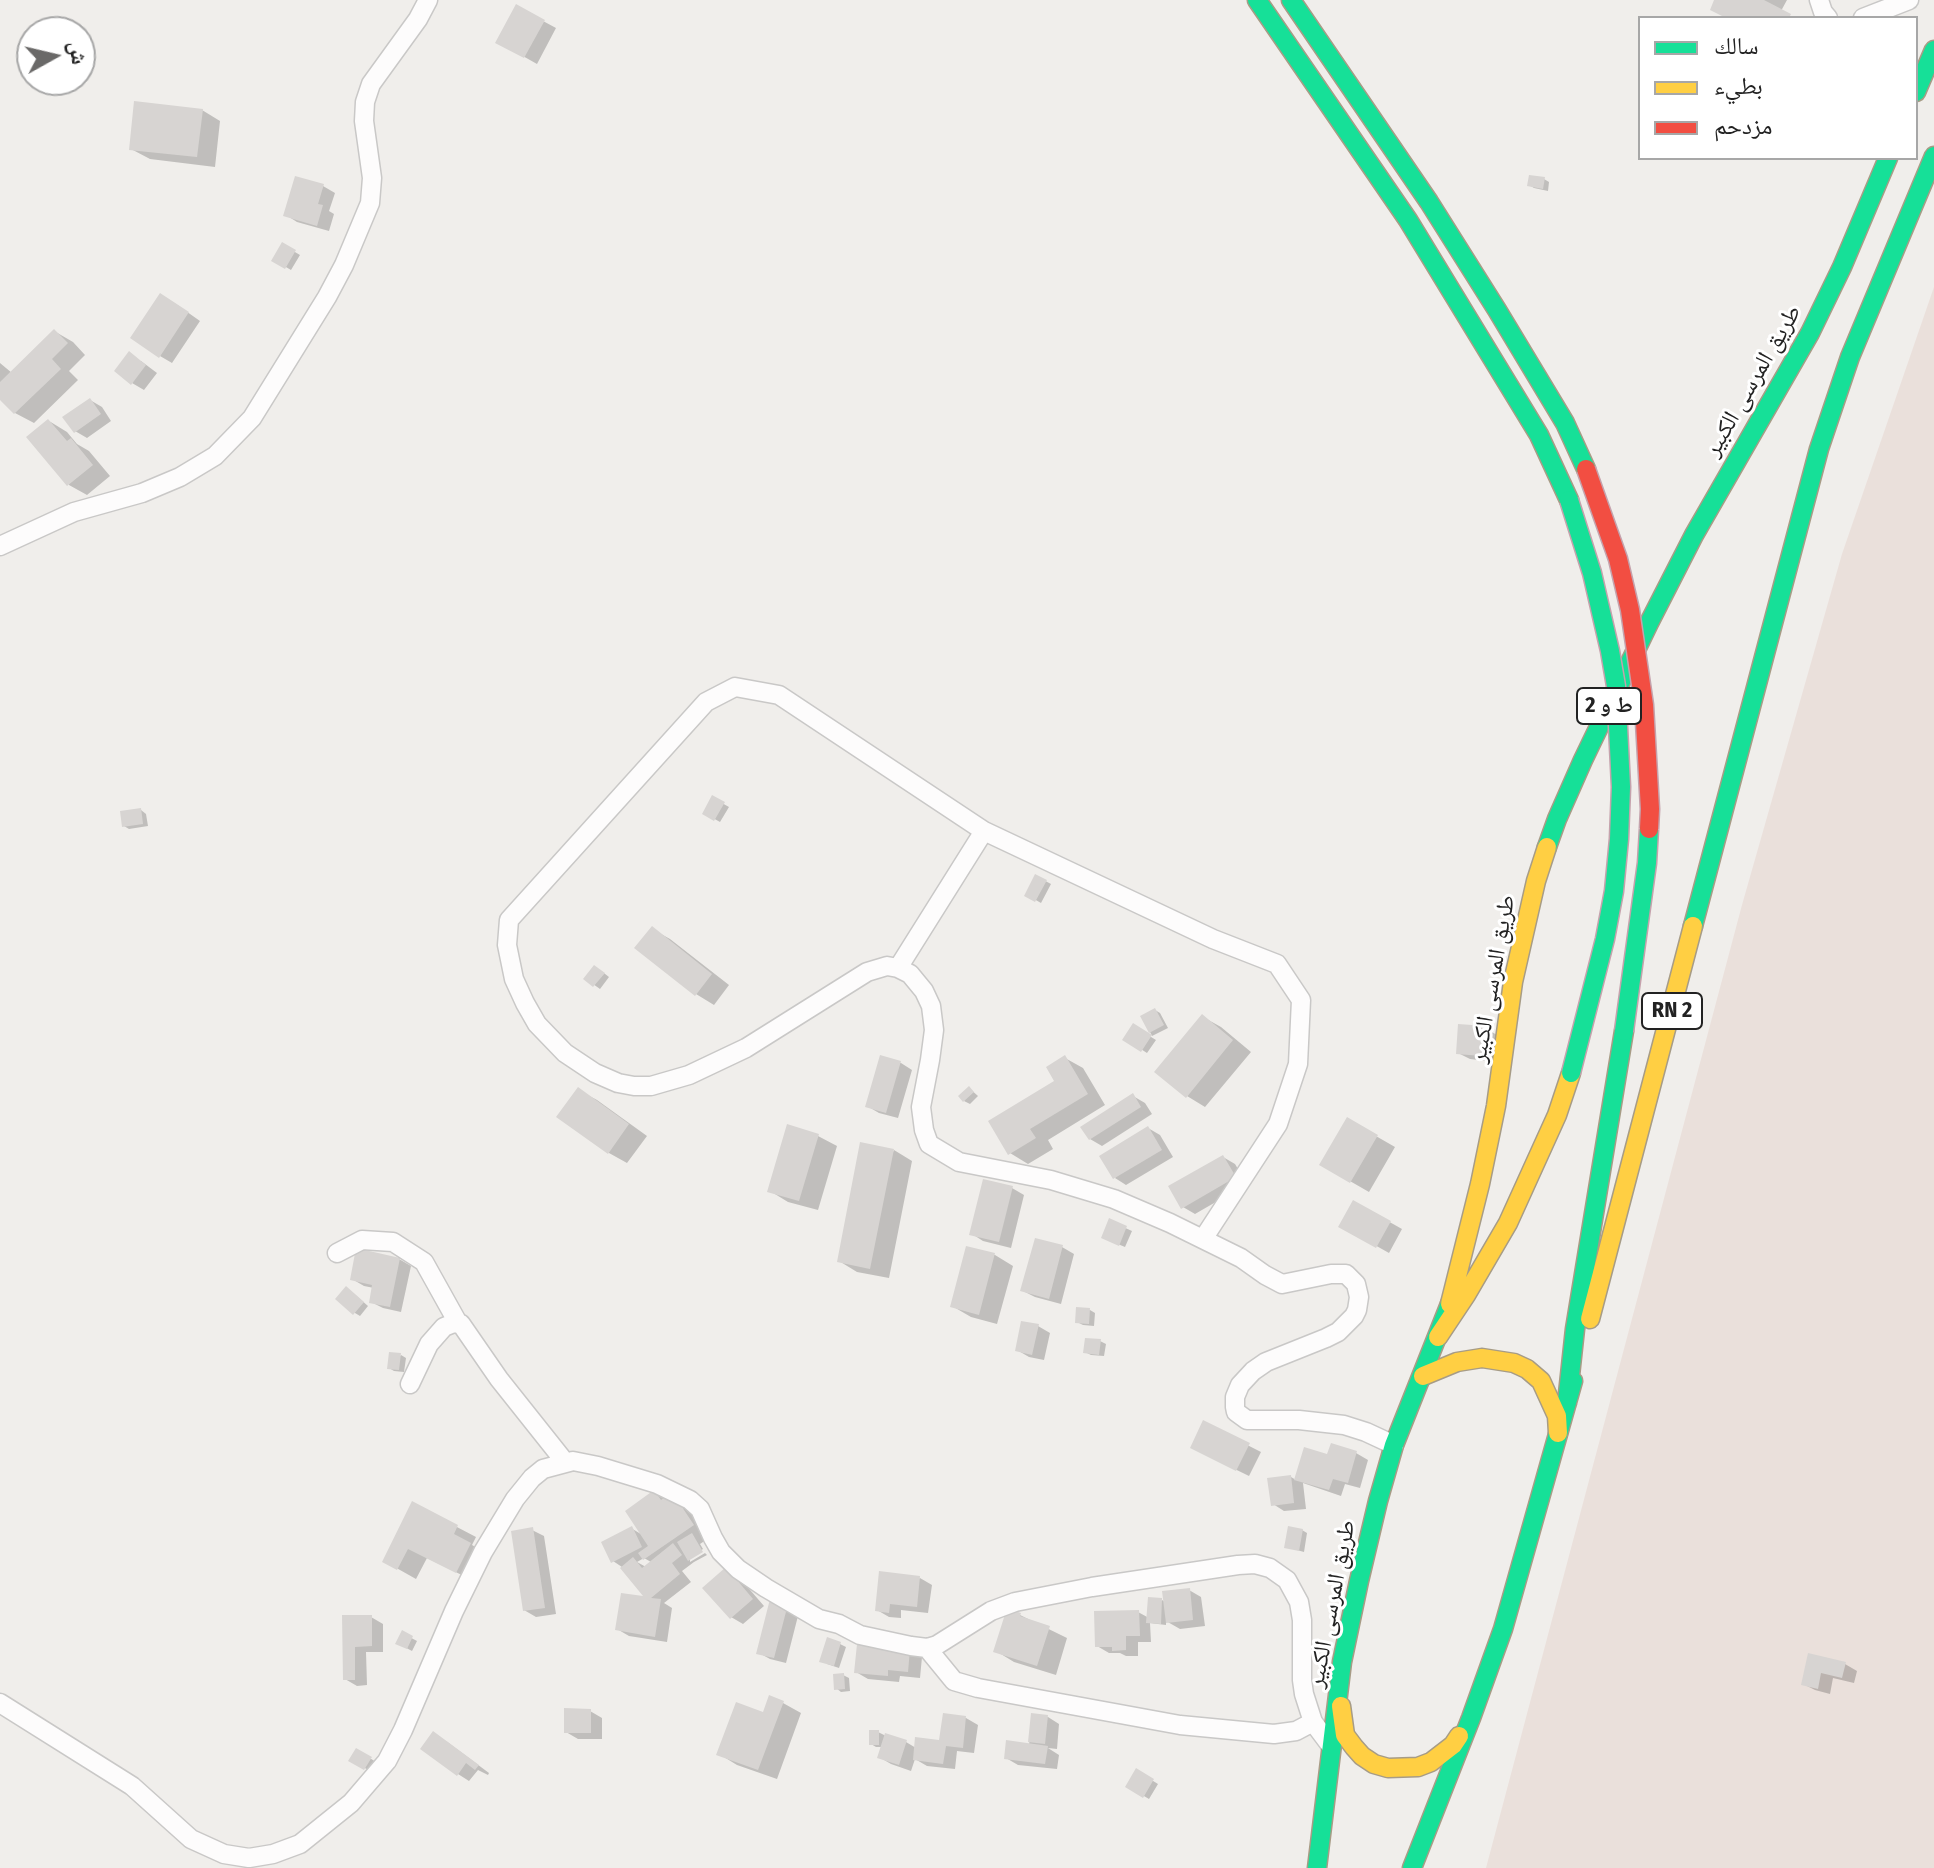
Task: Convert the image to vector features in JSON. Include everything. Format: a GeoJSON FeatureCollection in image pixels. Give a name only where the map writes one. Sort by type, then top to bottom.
{"type":"FeatureCollection","features":[{"type":"Feature","properties":{"kind":"main road"},"geometry":{"type":"LineString","coordinates":[[1257,0],[1408,220],[1539,435],[1569,500],[1592,573],[1616,686],[1621,787],[1612,903],[1571,1073],[1557,1115],[1508,1223],[1438,1337]]}},
{"type":"Feature","properties":{"kind":"main road"},"geometry":{"type":"LineString","coordinates":[[1291,0],[1429,202],[1565,423],[1586,469],[1615,548],[1630,610],[1644,705],[1650,809],[1647,863],[1624,1031],[1575,1329],[1567,1403]]}},
{"type":"Feature","properties":{"kind":"main road"},"geometry":{"type":"LineString","coordinates":[[1918,87],[1934,50]]}},
{"type":"Feature","properties":{"kind":"main road","name":"RN 2"},"geometry":{"type":"LineString","coordinates":[[1412,1868],[1503,1629],[1558,1439],[1819,449],[1850,357],[1934,156]]}},
{"type":"Feature","properties":{"kind":"main road","name":"طريق المرسى الكبير"},"geometry":{"type":"LineString","coordinates":[[1317,1868],[1339,1685],[1359,1581],[1394,1445],[1454,1294],[1496,1106],[1513,982],[1536,881],[1557,819],[1589,746],[1694,535],[1810,333],[1887,160]]}},
{"type":"Feature","properties":{"kind":"main road"},"geometry":{"type":"LineString","coordinates":[[1423,1376],[1457,1362],[1482,1358],[1514,1363],[1527,1369],[1541,1381],[1551,1400],[1557,1416],[1558,1439]]}},
{"type":"Feature","properties":{"kind":"main road"},"geometry":{"type":"LineString","coordinates":[[1339,1685],[1345,1735],[1362,1756],[1388,1768],[1418,1767],[1431,1762],[1453,1745],[1471,1718]]}},
{"type":"Feature","properties":{"kind":"street"},"geometry":{"type":"LineString","coordinates":[[0,546],[74,512],[142,493],[180,477],[215,456],[252,418],[344,265],[370,203],[372,178],[364,121],[365,102],[371,84],[428,0]]}},
{"type":"Feature","properties":{"kind":"street"},"geometry":{"type":"LineString","coordinates":[[1868,16],[1909,0]]}},
{"type":"Feature","properties":{"kind":"street"},"geometry":{"type":"LineString","coordinates":[[1203,1239],[1278,1124],[1298,1064],[1301,1000],[1277,964],[1213,939],[984,831],[779,695],[735,687],[706,702],[509,920],[507,945],[514,979],[537,1024],[565,1053],[595,1073],[634,1086],[651,1086],[689,1075],[746,1048],[867,972],[887,966],[910,974],[931,1006],[934,1030],[921,1107],[929,1144],[959,1162],[1051,1180],[1114,1199],[1241,1258],[1282,1284],[1346,1274],[1353,1279],[1359,1297],[1357,1310],[1345,1326],[1326,1338],[1266,1362],[1253,1371],[1240,1385],[1235,1397],[1236,1412],[1247,1420],[1299,1420],[1344,1425],[1394,1445]]}},
{"type":"Feature","properties":{"kind":"street"},"geometry":{"type":"LineString","coordinates":[[898,968],[984,831]]}},
{"type":"Feature","properties":{"kind":"street"},"geometry":{"type":"LineString","coordinates":[[337,1253],[362,1240],[393,1242],[424,1262],[458,1323],[565,1462]]}},
{"type":"Feature","properties":{"kind":"street"},"geometry":{"type":"LineString","coordinates":[[410,1384],[429,1344],[444,1327],[458,1323]]}},
{"type":"Feature","properties":{"kind":"street"},"geometry":{"type":"LineString","coordinates":[[0,1703],[132,1786],[191,1839],[224,1854],[249,1858],[273,1854],[300,1844],[351,1803],[387,1761],[454,1611],[483,1552],[515,1499],[543,1469],[565,1462],[583,1462],[657,1484],[690,1500],[700,1509],[716,1546],[738,1569],[819,1619],[839,1624],[860,1635],[927,1648],[951,1638],[991,1611],[1015,1602],[1238,1565],[1255,1564],[1270,1568],[1287,1580],[1299,1602],[1302,1680],[1307,1705],[1313,1722],[1331,1746]]}},
{"type":"Feature","properties":{"kind":"street"},"geometry":{"type":"LineString","coordinates":[[927,1648],[954,1681],[978,1688],[1180,1725],[1274,1734],[1296,1731],[1313,1722]]}},
{"type":"Feature","properties":{"kind":"shaded area"},"geometry":{"type":"Polygon","coordinates":[[[1934,287],[1934,1868],[1486,1868],[1742,905],[1842,554],[1934,287]]]}},
{"type":"Feature","properties":{"kind":"building"},"geometry":{"type":"Polygon","coordinates":[[[1714,0],[1764,0],[1791,14],[1722,16],[1710,10],[1714,0]]]}},
{"type":"Feature","properties":{"kind":"building"},"geometry":{"type":"Polygon","coordinates":[[[516,4],[545,20],[524,58],[495,43],[516,4]]]}},
{"type":"Feature","properties":{"kind":"building"},"geometry":{"type":"Polygon","coordinates":[[[134,101],[203,109],[197,157],[129,150],[134,101]]]}},
{"type":"Feature","properties":{"kind":"building"},"geometry":{"type":"Polygon","coordinates":[[[1529,175],[1545,177],[1543,189],[1527,186],[1529,175]]]}},
{"type":"Feature","properties":{"kind":"building"},"geometry":{"type":"Polygon","coordinates":[[[295,176],[324,184],[318,204],[323,205],[317,226],[283,216],[295,176]]]}},
{"type":"Feature","properties":{"kind":"building"},"geometry":{"type":"Polygon","coordinates":[[[282,242],[296,250],[285,269],[271,261],[282,242]]]}},
{"type":"Feature","properties":{"kind":"building"},"geometry":{"type":"Polygon","coordinates":[[[160,293],[189,312],[159,358],[130,338],[160,293]]]}},
{"type":"Feature","properties":{"kind":"building"},"geometry":{"type":"Polygon","coordinates":[[[54,329],[68,343],[52,359],[61,369],[14,414],[0,400],[0,382],[54,329]]]}},
{"type":"Feature","properties":{"kind":"building"},"geometry":{"type":"Polygon","coordinates":[[[129,351],[146,365],[131,385],[114,371],[129,351]]]}},
{"type":"Feature","properties":{"kind":"building"},"geometry":{"type":"Polygon","coordinates":[[[90,398],[101,414],[74,433],[62,417],[90,398]]]}},
{"type":"Feature","properties":{"kind":"building"},"geometry":{"type":"Polygon","coordinates":[[[48,419],[67,441],[71,438],[93,465],[67,486],[26,437],[48,419]]]}},
{"type":"Feature","properties":{"kind":"building"},"geometry":{"type":"Polygon","coordinates":[[[712,795],[725,802],[714,821],[702,814],[712,795]]]}},
{"type":"Feature","properties":{"kind":"building"},"geometry":{"type":"Polygon","coordinates":[[[141,808],[143,824],[122,827],[120,811],[141,808]]]}},
{"type":"Feature","properties":{"kind":"building"},"geometry":{"type":"Polygon","coordinates":[[[1035,874],[1047,880],[1035,902],[1024,896],[1035,874]]]}},
{"type":"Feature","properties":{"kind":"building"},"geometry":{"type":"Polygon","coordinates":[[[652,926],[712,974],[695,996],[634,948],[652,926]]]}},
{"type":"Feature","properties":{"kind":"building"},"geometry":{"type":"Polygon","coordinates":[[[594,965],[605,973],[593,987],[583,979],[594,965]]]}},
{"type":"Feature","properties":{"kind":"building"},"geometry":{"type":"Polygon","coordinates":[[[1155,1008],[1164,1025],[1149,1033],[1140,1016],[1155,1008]]]}},
{"type":"Feature","properties":{"kind":"building"},"geometry":{"type":"Polygon","coordinates":[[[1202,1014],[1233,1040],[1186,1098],[1154,1072],[1202,1014]]]}},
{"type":"Feature","properties":{"kind":"building"},"geometry":{"type":"Polygon","coordinates":[[[1133,1023],[1152,1035],[1141,1052],[1122,1040],[1133,1023]]]}},
{"type":"Feature","properties":{"kind":"building"},"geometry":{"type":"Polygon","coordinates":[[[1458,1024],[1486,1026],[1483,1056],[1456,1054],[1458,1024]]]}},
{"type":"Feature","properties":{"kind":"building"},"geometry":{"type":"Polygon","coordinates":[[[880,1055],[901,1061],[886,1113],[865,1107],[880,1055]]]}},
{"type":"Feature","properties":{"kind":"building"},"geometry":{"type":"Polygon","coordinates":[[[1065,1055],[1088,1094],[1030,1129],[1036,1138],[1008,1155],[988,1121],[1054,1081],[1046,1067],[1065,1055]]]}},
{"type":"Feature","properties":{"kind":"building"},"geometry":{"type":"Polygon","coordinates":[[[969,1086],[974,1092],[963,1102],[958,1096],[969,1086]]]}},
{"type":"Feature","properties":{"kind":"building"},"geometry":{"type":"Polygon","coordinates":[[[578,1087],[629,1124],[608,1154],[556,1117],[578,1087]]]}},
{"type":"Feature","properties":{"kind":"building"},"geometry":{"type":"Polygon","coordinates":[[[1133,1093],[1141,1107],[1089,1140],[1080,1127],[1133,1093]]]}},
{"type":"Feature","properties":{"kind":"building"},"geometry":{"type":"Polygon","coordinates":[[[1347,1117],[1378,1135],[1350,1183],[1319,1165],[1347,1117]]]}},
{"type":"Feature","properties":{"kind":"building"},"geometry":{"type":"Polygon","coordinates":[[[787,1124],[819,1134],[799,1201],[767,1192],[787,1124]]]}},
{"type":"Feature","properties":{"kind":"building"},"geometry":{"type":"Polygon","coordinates":[[[1148,1126],[1162,1150],[1113,1179],[1099,1156],[1148,1126]]]}},
{"type":"Feature","properties":{"kind":"building"},"geometry":{"type":"Polygon","coordinates":[[[860,1142],[894,1149],[870,1269],[837,1262],[860,1142]]]}},
{"type":"Feature","properties":{"kind":"building"},"geometry":{"type":"Polygon","coordinates":[[[1223,1155],[1236,1177],[1181,1209],[1168,1186],[1223,1155]]]}},
{"type":"Feature","properties":{"kind":"building"},"geometry":{"type":"Polygon","coordinates":[[[983,1179],[1013,1186],[999,1242],[969,1235],[983,1179]]]}},
{"type":"Feature","properties":{"kind":"building"},"geometry":{"type":"Polygon","coordinates":[[[1353,1200],[1391,1221],[1376,1248],[1338,1227],[1353,1200]]]}},
{"type":"Feature","properties":{"kind":"building"},"geometry":{"type":"Polygon","coordinates":[[[1109,1218],[1127,1226],[1119,1246],[1101,1238],[1109,1218]]]}},
{"type":"Feature","properties":{"kind":"building"},"geometry":{"type":"Polygon","coordinates":[[[1035,1238],[1063,1245],[1049,1299],[1020,1291],[1035,1238]]]}},
{"type":"Feature","properties":{"kind":"building"},"geometry":{"type":"Polygon","coordinates":[[[966,1246],[995,1253],[979,1315],[950,1307],[966,1246]]]}},
{"type":"Feature","properties":{"kind":"building"},"geometry":{"type":"Polygon","coordinates":[[[356,1248],[400,1258],[390,1307],[369,1303],[372,1285],[350,1280],[356,1248]]]}},
{"type":"Feature","properties":{"kind":"building"},"geometry":{"type":"Polygon","coordinates":[[[346,1286],[364,1302],[353,1315],[335,1299],[346,1286]]]}},
{"type":"Feature","properties":{"kind":"building"},"geometry":{"type":"Polygon","coordinates":[[[1076,1307],[1090,1308],[1089,1324],[1075,1323],[1076,1307]]]}},
{"type":"Feature","properties":{"kind":"building"},"geometry":{"type":"Polygon","coordinates":[[[1021,1321],[1039,1324],[1032,1355],[1015,1351],[1021,1321]]]}},
{"type":"Feature","properties":{"kind":"building"},"geometry":{"type":"Polygon","coordinates":[[[1085,1338],[1101,1339],[1099,1355],[1083,1353],[1085,1338]]]}},
{"type":"Feature","properties":{"kind":"building"},"geometry":{"type":"Polygon","coordinates":[[[389,1352],[401,1353],[399,1370],[387,1369],[389,1352]]]}},
{"type":"Feature","properties":{"kind":"building"},"geometry":{"type":"Polygon","coordinates":[[[1203,1420],[1250,1443],[1236,1471],[1190,1448],[1203,1420]]]}},
{"type":"Feature","properties":{"kind":"building"},"geometry":{"type":"Polygon","coordinates":[[[1331,1443],[1357,1451],[1348,1483],[1333,1479],[1329,1490],[1294,1480],[1304,1447],[1327,1454],[1331,1443]]]}},
{"type":"Feature","properties":{"kind":"building"},"geometry":{"type":"Polygon","coordinates":[[[1291,1475],[1294,1503],[1271,1506],[1267,1478],[1291,1475]]]}},
{"type":"Feature","properties":{"kind":"building"},"geometry":{"type":"Polygon","coordinates":[[[654,1490],[661,1500],[672,1492],[694,1525],[643,1560],[638,1553],[648,1546],[625,1511],[654,1490]]]}},
{"type":"Feature","properties":{"kind":"building"},"geometry":{"type":"Polygon","coordinates":[[[412,1501],[458,1525],[454,1534],[471,1543],[456,1573],[408,1549],[397,1570],[382,1562],[412,1501]]]}},
{"type":"Feature","properties":{"kind":"building"},"geometry":{"type":"Polygon","coordinates":[[[632,1526],[642,1547],[611,1563],[601,1542],[632,1526]]]}},
{"type":"Feature","properties":{"kind":"building"},"geometry":{"type":"Polygon","coordinates":[[[1288,1526],[1303,1529],[1299,1551],[1284,1548],[1288,1526]]]}},
{"type":"Feature","properties":{"kind":"building"},"geometry":{"type":"Polygon","coordinates":[[[533,1527],[545,1608],[523,1611],[511,1531],[533,1527]]]}},
{"type":"Feature","properties":{"kind":"building"},"geometry":{"type":"Polygon","coordinates":[[[692,1533],[703,1552],[688,1561],[677,1542],[692,1533]]]}},
{"type":"Feature","properties":{"kind":"building"},"geometry":{"type":"Polygon","coordinates":[[[673,1543],[682,1555],[672,1563],[680,1574],[651,1598],[661,1599],[655,1637],[615,1630],[621,1593],[643,1596],[620,1568],[633,1557],[642,1568],[673,1543]]]}},
{"type":"Feature","properties":{"kind":"building"},"geometry":{"type":"Polygon","coordinates":[[[726,1567],[753,1599],[730,1619],[702,1588],[726,1567]]]}},
{"type":"Feature","properties":{"kind":"building"},"geometry":{"type":"Polygon","coordinates":[[[879,1571],[920,1576],[917,1607],[890,1604],[889,1613],[875,1611],[879,1571]]]}},
{"type":"Feature","properties":{"kind":"building"},"geometry":{"type":"Polygon","coordinates":[[[1190,1588],[1193,1620],[1166,1623],[1162,1591],[1190,1588]]]}},
{"type":"Feature","properties":{"kind":"building"},"geometry":{"type":"Polygon","coordinates":[[[1148,1597],[1162,1598],[1161,1624],[1146,1623],[1148,1597]]]}},
{"type":"Feature","properties":{"kind":"building"},"geometry":{"type":"Polygon","coordinates":[[[770,1599],[788,1604],[774,1658],[756,1654],[770,1599]]]}},
{"type":"Feature","properties":{"kind":"building"},"geometry":{"type":"Polygon","coordinates":[[[1007,1608],[1050,1626],[1037,1666],[993,1652],[1007,1608]]]}},
{"type":"Feature","properties":{"kind":"building"},"geometry":{"type":"Polygon","coordinates":[[[1139,1610],[1140,1636],[1126,1636],[1126,1650],[1095,1647],[1094,1611],[1139,1610]]]}},
{"type":"Feature","properties":{"kind":"building"},"geometry":{"type":"Polygon","coordinates":[[[342,1615],[372,1615],[372,1646],[355,1647],[355,1680],[343,1680],[342,1615]]]}},
{"type":"Feature","properties":{"kind":"building"},"geometry":{"type":"Polygon","coordinates":[[[402,1630],[413,1636],[407,1649],[395,1644],[402,1630]]]}},
{"type":"Feature","properties":{"kind":"building"},"geometry":{"type":"Polygon","coordinates":[[[827,1637],[841,1642],[834,1666],[819,1662],[827,1637]]]}},
{"type":"Feature","properties":{"kind":"building"},"geometry":{"type":"Polygon","coordinates":[[[857,1644],[910,1649],[908,1672],[888,1670],[888,1676],[854,1673],[857,1644]]]}},
{"type":"Feature","properties":{"kind":"building"},"geometry":{"type":"Polygon","coordinates":[[[1808,1653],[1846,1662],[1842,1678],[1821,1673],[1818,1689],[1801,1685],[1808,1653]]]}},
{"type":"Feature","properties":{"kind":"building"},"geometry":{"type":"Polygon","coordinates":[[[844,1673],[845,1689],[834,1690],[833,1674],[844,1673]]]}},
{"type":"Feature","properties":{"kind":"building"},"geometry":{"type":"Polygon","coordinates":[[[769,1695],[784,1701],[758,1770],[716,1755],[736,1702],[763,1712],[769,1695]]]}},
{"type":"Feature","properties":{"kind":"building"},"geometry":{"type":"Polygon","coordinates":[[[564,1708],[591,1709],[591,1733],[564,1733],[564,1708]]]}},
{"type":"Feature","properties":{"kind":"building"},"geometry":{"type":"Polygon","coordinates":[[[943,1713],[966,1716],[963,1748],[946,1746],[943,1764],[913,1760],[915,1737],[939,1740],[943,1713]]]}},
{"type":"Feature","properties":{"kind":"building"},"geometry":{"type":"Polygon","coordinates":[[[1031,1713],[1048,1715],[1045,1744],[1028,1742],[1031,1713]]]}},
{"type":"Feature","properties":{"kind":"building"},"geometry":{"type":"Polygon","coordinates":[[[869,1730],[879,1730],[879,1745],[869,1745],[869,1730]]]}},
{"type":"Feature","properties":{"kind":"building"},"geometry":{"type":"Polygon","coordinates":[[[433,1731],[479,1765],[475,1770],[466,1763],[457,1776],[420,1749],[433,1731]]]}},
{"type":"Feature","properties":{"kind":"building"},"geometry":{"type":"Polygon","coordinates":[[[885,1733],[907,1740],[899,1765],[877,1758],[885,1733]]]}},
{"type":"Feature","properties":{"kind":"building"},"geometry":{"type":"Polygon","coordinates":[[[1006,1740],[1048,1746],[1045,1764],[1004,1759],[1006,1740]]]}},
{"type":"Feature","properties":{"kind":"building"},"geometry":{"type":"Polygon","coordinates":[[[356,1748],[372,1757],[364,1770],[348,1761],[356,1748]]]}},
{"type":"Feature","properties":{"kind":"building"},"geometry":{"type":"Polygon","coordinates":[[[1136,1768],[1154,1779],[1143,1798],[1125,1787],[1136,1768]]]}},
{"type":"Feature","properties":{"kind":"traffic: fast"},"geometry":{"type":"LineString","coordinates":[[1257,0],[1408,220],[1539,435],[1569,500]]}},
{"type":"Feature","properties":{"kind":"traffic: fast"},"geometry":{"type":"LineString","coordinates":[[1291,0],[1429,202],[1497,310],[1565,423],[1586,469]]}},
{"type":"Feature","properties":{"kind":"traffic: fast"},"geometry":{"type":"LineString","coordinates":[[1918,87],[1934,50]]}},
{"type":"Feature","properties":{"kind":"traffic: fast"},"geometry":{"type":"LineString","coordinates":[[1693,926],[1819,449],[1850,357],[1934,156]]}},
{"type":"Feature","properties":{"kind":"traffic: fast"},"geometry":{"type":"LineString","coordinates":[[1547,847],[1583,760],[1649,623],[1694,535],[1810,333],[1887,160]]}},
{"type":"Feature","properties":{"kind":"traffic: fast"},"geometry":{"type":"LineString","coordinates":[[1569,500],[1592,573],[1610,651],[1616,686],[1621,787],[1614,891],[1571,1073]]}},
{"type":"Feature","properties":{"kind":"traffic: fast"},"geometry":{"type":"LineString","coordinates":[[1624,1031],[1649,829]]}},
{"type":"Feature","properties":{"kind":"traffic: fast"},"geometry":{"type":"LineString","coordinates":[[1567,1403],[1575,1329],[1624,1031]]}},
{"type":"Feature","properties":{"kind":"traffic: fast"},"geometry":{"type":"LineString","coordinates":[[1317,1868],[1342,1662],[1359,1581],[1394,1445],[1450,1304]]}},
{"type":"Feature","properties":{"kind":"traffic: fast"},"geometry":{"type":"LineString","coordinates":[[1412,1868],[1503,1629],[1573,1381]]}},
{"type":"Feature","properties":{"kind":"traffic: slow"},"geometry":{"type":"LineString","coordinates":[[1450,1304],[1496,1106],[1513,982],[1547,847]]}},
{"type":"Feature","properties":{"kind":"traffic: slow"},"geometry":{"type":"LineString","coordinates":[[1590,1319],[1693,926]]}},
{"type":"Feature","properties":{"kind":"traffic: slow"},"geometry":{"type":"LineString","coordinates":[[1438,1337],[1508,1223],[1557,1115],[1571,1073]]}},
{"type":"Feature","properties":{"kind":"traffic: slow"},"geometry":{"type":"LineString","coordinates":[[1423,1376],[1457,1362],[1482,1358],[1514,1363],[1541,1381],[1557,1416],[1558,1433]]}},
{"type":"Feature","properties":{"kind":"traffic: slow"},"geometry":{"type":"LineString","coordinates":[[1341,1706],[1345,1735],[1354,1747],[1374,1764],[1388,1768],[1418,1767],[1431,1762],[1453,1745],[1459,1736]]}},
{"type":"Feature","properties":{"kind":"traffic: jam"},"geometry":{"type":"LineString","coordinates":[[1586,469],[1618,559],[1630,610],[1644,705],[1649,829]]}}]}
